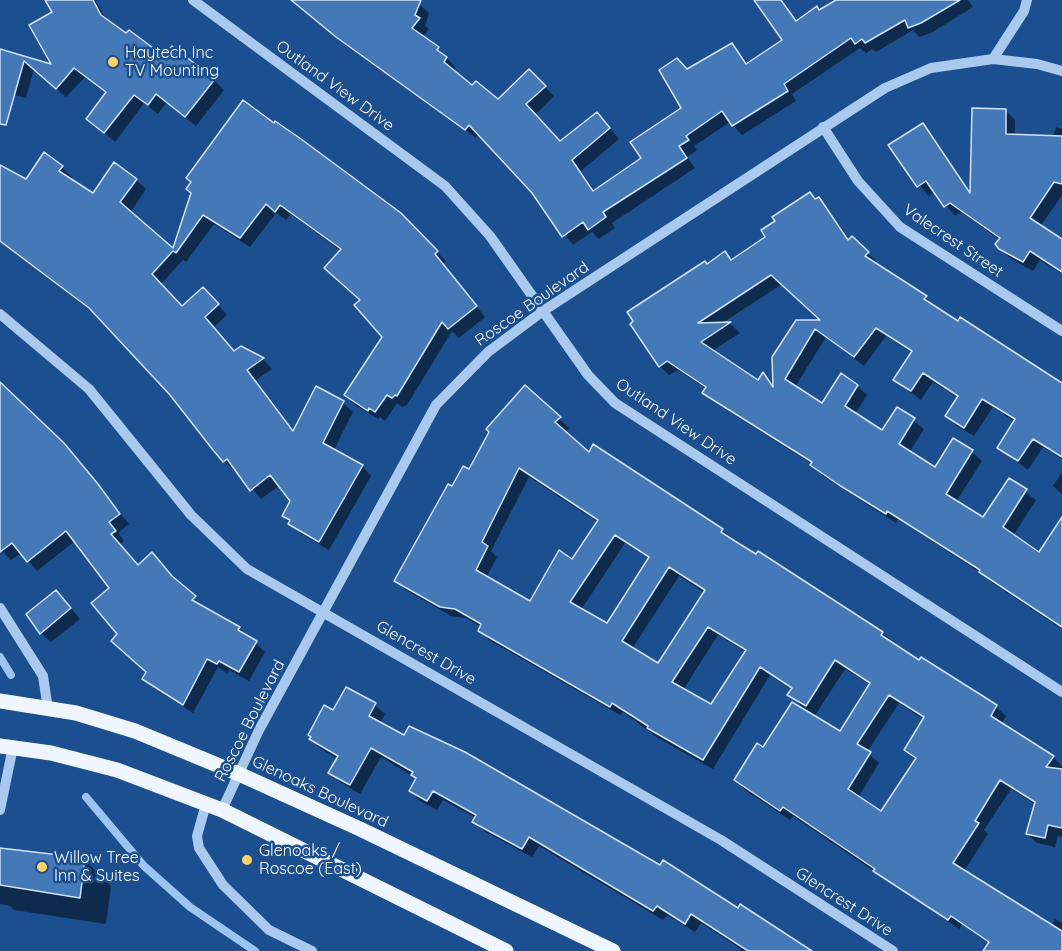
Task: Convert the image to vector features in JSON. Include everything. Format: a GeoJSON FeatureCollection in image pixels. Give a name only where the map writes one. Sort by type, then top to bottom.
{"type":"FeatureCollection","features":[{"type":"Feature","properties":{"kind":"main road","name":"Glenoaks Boulevard"},"geometry":{"type":"LineString","coordinates":[[0,702],[76,713],[135,731],[239,774],[613,951]]}},
{"type":"Feature","properties":{"kind":"main road"},"geometry":{"type":"LineString","coordinates":[[7,746],[51,753],[117,770],[222,810],[506,951]]}},
{"type":"Feature","properties":{"kind":"street","name":"Outland View Drive"},"geometry":{"type":"LineString","coordinates":[[193,0],[445,186],[490,236],[588,375],[615,403],[1062,692]]}},
{"type":"Feature","properties":{"kind":"street"},"geometry":{"type":"LineString","coordinates":[[993,59],[1024,11],[1027,0]]}},
{"type":"Feature","properties":{"kind":"street","name":"Roscoe Boulevard"},"geometry":{"type":"LineString","coordinates":[[222,810],[259,730],[436,405],[488,352],[543,311],[885,88],[931,68],[993,59],[1037,64],[1062,71]]}},
{"type":"Feature","properties":{"kind":"street","name":"Valecrest Street"},"geometry":{"type":"LineString","coordinates":[[823,128],[858,181],[900,227],[1062,331]]}},
{"type":"Feature","properties":{"kind":"street","name":"Glencrest Drive"},"geometry":{"type":"LineString","coordinates":[[0,314],[88,389],[191,514],[247,569],[721,840],[893,951]]}},
{"type":"Feature","properties":{"kind":"street"},"geometry":{"type":"LineString","coordinates":[[0,608],[43,676],[48,709]]}},
{"type":"Feature","properties":{"kind":"street"},"geometry":{"type":"LineString","coordinates":[[0,810],[7,746]]}},
{"type":"Feature","properties":{"kind":"street"},"geometry":{"type":"LineString","coordinates":[[206,804],[197,836],[199,848],[223,885],[269,930],[312,951]]}},
{"type":"Feature","properties":{"kind":"building"},"geometry":{"type":"Polygon","coordinates":[[[45,0],[93,0],[101,15],[126,33],[129,30],[164,56],[172,46],[215,79],[185,117],[156,94],[148,105],[134,95],[104,133],[86,119],[106,92],[74,68],[56,89],[24,61],[6,125],[0,124],[0,49],[51,64],[29,25],[52,12],[45,0]]]}},
{"type":"Feature","properties":{"kind":"building"},"geometry":{"type":"Polygon","coordinates":[[[291,0],[421,0],[415,15],[420,18],[412,28],[439,47],[437,50],[447,57],[444,62],[472,85],[476,81],[498,99],[529,69],[546,86],[526,104],[560,141],[597,112],[610,128],[572,160],[593,191],[641,158],[630,142],[681,108],[659,70],[677,58],[687,69],[732,43],[746,64],[782,40],[754,0],[781,0],[796,21],[817,6],[819,10],[836,0],[960,0],[921,23],[908,28],[905,20],[865,43],[862,39],[855,44],[851,38],[784,84],[788,91],[732,126],[722,111],[686,136],[689,140],[679,146],[687,158],[603,212],[606,217],[588,230],[583,222],[562,237],[532,193],[469,125],[465,130],[336,37],[291,0]]]}},
{"type":"Feature","properties":{"kind":"building"},"geometry":{"type":"Polygon","coordinates":[[[243,100],[301,139],[401,213],[438,251],[435,254],[477,306],[448,329],[442,322],[397,396],[392,398],[387,395],[375,412],[369,408],[368,411],[344,395],[382,337],[354,305],[360,300],[324,268],[341,249],[280,205],[275,212],[266,204],[240,238],[203,215],[176,253],[173,251],[152,274],[182,306],[203,287],[219,304],[205,317],[234,351],[241,346],[264,358],[247,370],[293,431],[316,386],[344,401],[323,443],[363,465],[319,542],[288,524],[290,520],[282,516],[290,501],[270,475],[250,491],[227,459],[223,462],[170,395],[89,308],[0,241],[0,165],[26,179],[44,152],[63,166],[59,171],[93,193],[114,162],[137,179],[120,202],[173,248],[191,193],[186,189],[191,182],[186,178],[243,100]]]}},
{"type":"Feature","properties":{"kind":"building"},"geometry":{"type":"Polygon","coordinates":[[[972,108],[1006,109],[1006,134],[1062,136],[1062,184],[1054,182],[1030,218],[1062,239],[1062,272],[1030,251],[1023,262],[999,249],[995,244],[1000,238],[950,203],[944,207],[926,181],[917,187],[888,145],[923,123],[970,193],[972,108]]]}},
{"type":"Feature","properties":{"kind":"building"},"geometry":{"type":"Polygon","coordinates":[[[810,192],[815,199],[819,197],[848,240],[852,236],[869,252],[865,256],[927,296],[924,299],[958,321],[960,317],[1062,383],[1062,457],[1033,439],[1018,461],[997,448],[1015,419],[982,399],[964,428],[945,416],[958,396],[923,373],[911,391],[893,380],[912,351],[876,328],[854,357],[815,329],[785,379],[822,403],[841,373],[858,385],[845,406],[882,430],[897,407],[915,418],[899,444],[935,467],[953,438],[973,450],[946,494],[983,517],[1009,478],[1027,489],[1003,527],[1039,552],[1062,517],[1062,627],[979,572],[980,570],[887,511],[886,514],[839,485],[810,465],[812,462],[702,393],[706,387],[667,361],[659,367],[630,324],[633,321],[627,312],[705,261],[707,264],[725,251],[731,260],[765,237],[761,230],[775,221],[772,217],[810,192]],[[771,275],[698,323],[731,322],[701,342],[758,380],[763,372],[773,387],[772,357],[796,320],[820,320],[771,275]]]}},
{"type":"Feature","properties":{"kind":"building"},"geometry":{"type":"Polygon","coordinates":[[[0,382],[64,443],[98,484],[120,514],[109,522],[116,531],[111,534],[138,565],[152,552],[172,576],[196,596],[192,600],[240,627],[238,630],[257,641],[239,672],[219,661],[217,664],[207,659],[183,705],[142,679],[146,672],[111,641],[117,634],[91,603],[109,588],[66,531],[27,562],[12,543],[0,552],[0,382]]]}},
{"type":"Feature","properties":{"kind":"building"},"geometry":{"type":"Polygon","coordinates":[[[525,385],[561,417],[555,422],[589,452],[593,444],[723,529],[721,532],[756,554],[758,551],[883,632],[881,635],[919,660],[921,657],[997,705],[991,716],[1054,756],[1046,767],[1062,769],[1062,828],[1048,825],[1045,838],[1026,834],[1035,802],[1000,780],[975,821],[979,823],[953,863],[1062,931],[1062,951],[983,951],[989,942],[951,916],[948,920],[873,871],[875,869],[783,807],[780,811],[734,780],[757,743],[763,747],[792,702],[840,731],[870,683],[835,660],[806,706],[787,695],[792,688],[760,667],[703,760],[647,728],[648,726],[612,703],[610,707],[478,631],[481,624],[455,609],[440,607],[394,581],[448,484],[452,486],[463,466],[469,469],[489,432],[486,429],[525,385]],[[519,468],[482,542],[488,546],[476,570],[530,601],[559,550],[572,559],[598,520],[519,468]],[[615,535],[570,602],[607,623],[649,557],[615,535]],[[669,567],[622,641],[658,663],[705,590],[669,567]],[[708,627],[672,682],[711,704],[746,650],[708,627]],[[889,695],[857,744],[871,752],[848,789],[881,811],[916,758],[904,750],[924,717],[889,695]]]}},
{"type":"Feature","properties":{"kind":"building"},"geometry":{"type":"Polygon","coordinates":[[[56,590],[71,608],[40,634],[26,614],[56,590]]]}},
{"type":"Feature","properties":{"kind":"building"},"geometry":{"type":"Polygon","coordinates":[[[346,687],[376,703],[369,716],[404,735],[409,726],[465,752],[660,865],[663,860],[738,908],[740,904],[812,951],[748,951],[691,914],[685,924],[657,906],[653,911],[529,837],[522,849],[472,822],[476,815],[433,791],[427,801],[409,791],[416,778],[411,775],[413,772],[371,748],[350,785],[328,773],[338,756],[309,739],[311,737],[308,735],[324,705],[333,710],[346,687]]]}},
{"type":"Feature","properties":{"kind":"building","name":"Willow Tree Inn & Suites"},"geometry":{"type":"Polygon","coordinates":[[[0,848],[85,858],[80,898],[0,885],[0,848]]]}},
{"type":"Feature","properties":{"kind":"waterway"},"geometry":{"type":"LineString","coordinates":[[0,657],[11,675]]}},
{"type":"Feature","properties":{"kind":"waterway"},"geometry":{"type":"LineString","coordinates":[[86,797],[144,866],[190,907],[255,951]]}},
{"type":"Feature","properties":{"kind":"place","name":"Haytech Inc TV Mounting"},"geometry":{"type":"Point","coordinates":[113,62]}},
{"type":"Feature","properties":{"kind":"place","name":"Glenoaks / Roscoe (East)"},"geometry":{"type":"Point","coordinates":[247,860]}},
{"type":"Feature","properties":{"kind":"place","name":"Willow Tree Inn & Suites"},"geometry":{"type":"Point","coordinates":[42,867]}}]}
